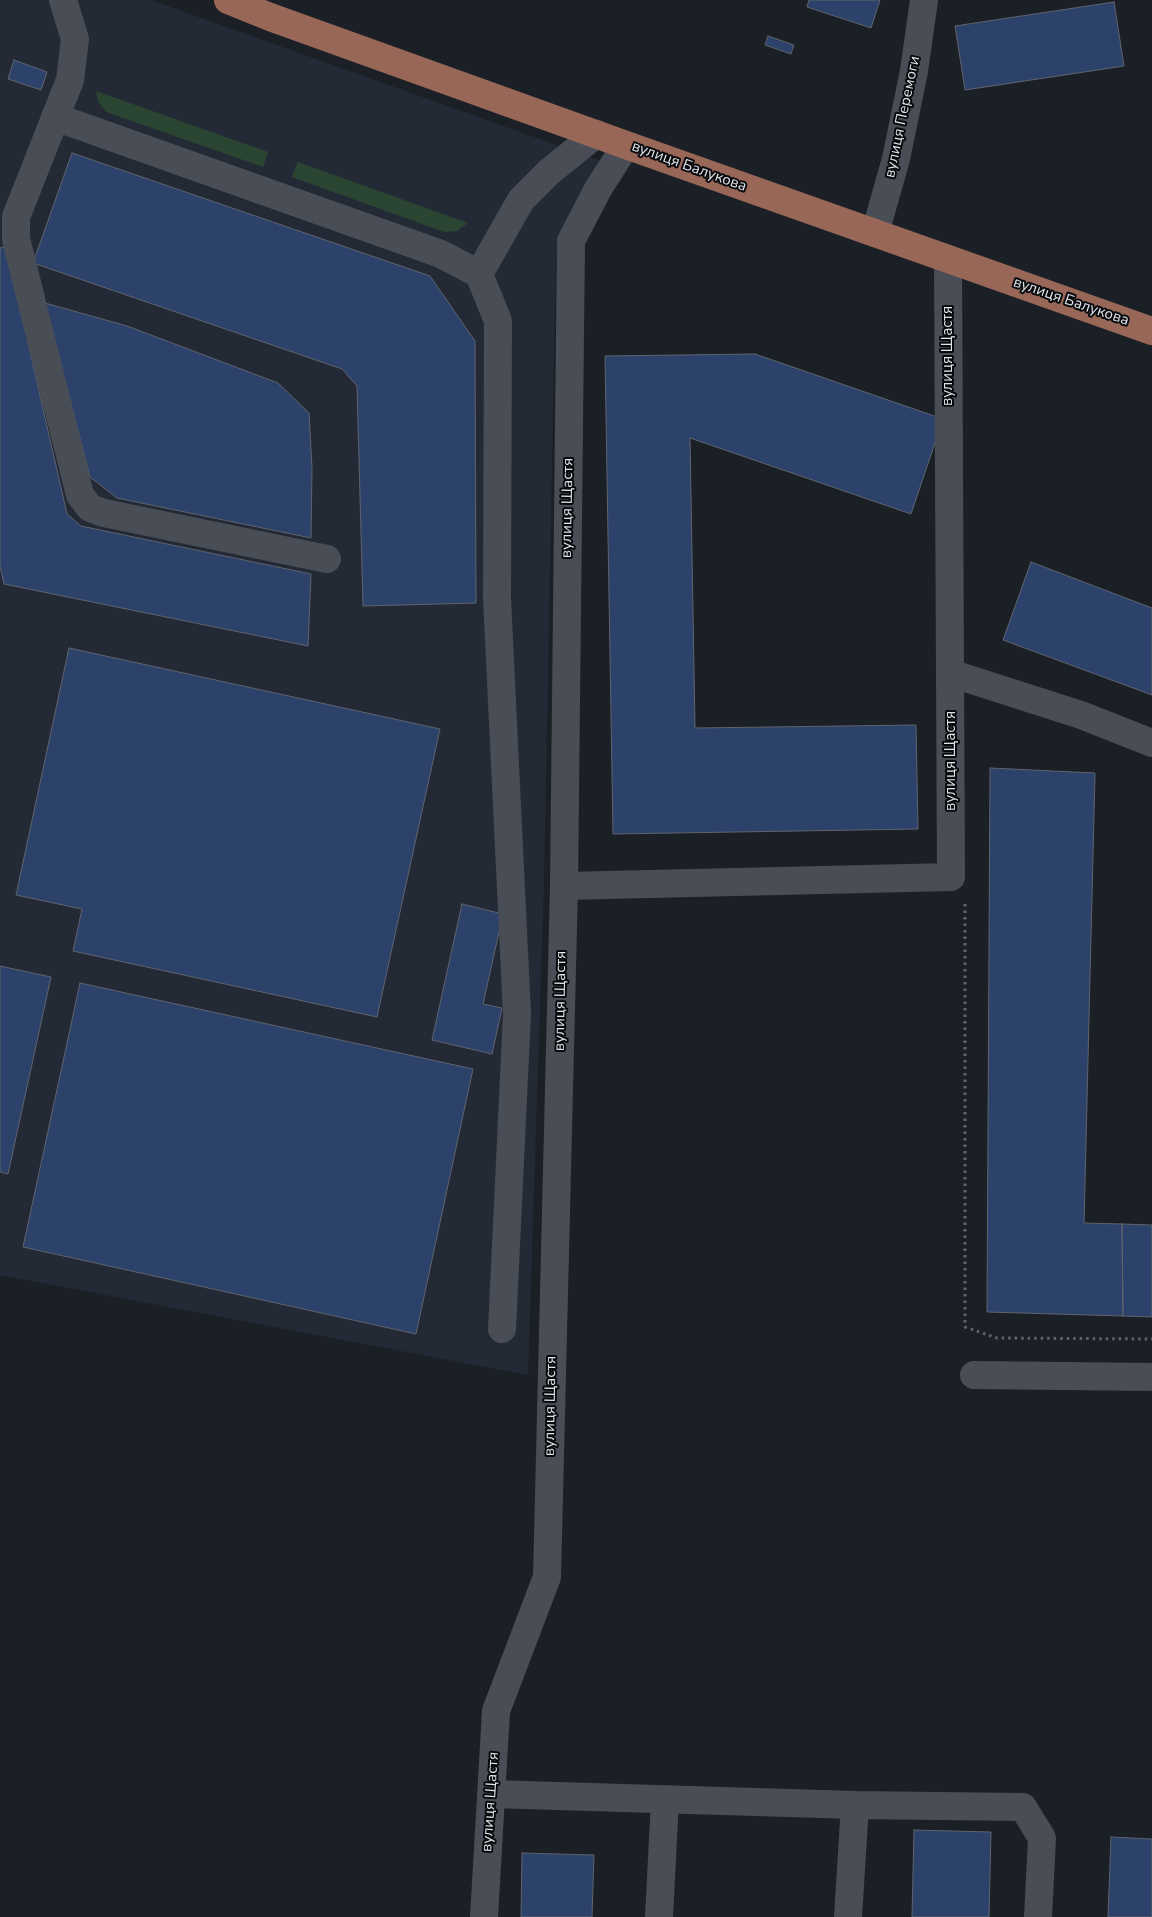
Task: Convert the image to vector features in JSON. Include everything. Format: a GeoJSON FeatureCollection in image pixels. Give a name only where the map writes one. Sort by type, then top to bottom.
{"type":"FeatureCollection","features":[{"type":"Feature","properties":{"kind":"main road","name":"вулиця Балукова"},"geometry":{"type":"LineString","coordinates":[[228,0],[270,17],[626,145],[1152,331]]}},
{"type":"Feature","properties":{"kind":"street"},"geometry":{"type":"LineString","coordinates":[[63,0],[74,39],[70,80],[16,217],[16,240],[80,495],[90,508],[104,514],[327,559]]}},
{"type":"Feature","properties":{"kind":"street","name":"вулиця Перемоги"},"geometry":{"type":"LineString","coordinates":[[875,233],[896,159],[914,71],[924,0]]}},
{"type":"Feature","properties":{"kind":"street"},"geometry":{"type":"LineString","coordinates":[[55,118],[441,254],[479,274],[498,321],[497,598],[517,1014],[502,1329]]}},
{"type":"Feature","properties":{"kind":"street"},"geometry":{"type":"LineString","coordinates":[[479,274],[521,200],[548,172],[596,134]]}},
{"type":"Feature","properties":{"kind":"street","name":"вулиця Щастя"},"geometry":{"type":"LineString","coordinates":[[484,1917],[496,1711],[547,1577],[564,886],[571,241],[598,189],[626,145]]}},
{"type":"Feature","properties":{"kind":"street","name":"вулиця Щастя"},"geometry":{"type":"LineString","coordinates":[[948,259],[951,877]]}},
{"type":"Feature","properties":{"kind":"street"},"geometry":{"type":"LineString","coordinates":[[950,673],[1081,715],[1152,743]]}},
{"type":"Feature","properties":{"kind":"street"},"geometry":{"type":"LineString","coordinates":[[564,886],[951,877]]}},
{"type":"Feature","properties":{"kind":"street"},"geometry":{"type":"LineString","coordinates":[[974,1375],[1152,1377]]}},
{"type":"Feature","properties":{"kind":"street"},"geometry":{"type":"LineString","coordinates":[[491,1794],[855,1805],[1023,1806],[1042,1838],[1038,1917]]}},
{"type":"Feature","properties":{"kind":"street"},"geometry":{"type":"LineString","coordinates":[[658,1917],[666,1800]]}},
{"type":"Feature","properties":{"kind":"street"},"geometry":{"type":"LineString","coordinates":[[848,1917],[855,1805]]}},
{"type":"Feature","properties":{"kind":"path"},"geometry":{"type":"LineString","coordinates":[[951,877],[965,903],[965,1327],[997,1338],[1152,1339]]}},
{"type":"Feature","properties":{"kind":"shaded area"},"geometry":{"type":"Polygon","coordinates":[[[0,0],[151,0],[604,162],[556,255],[544,883],[528,1375],[0,1275],[0,0]]]}},
{"type":"Feature","properties":{"kind":"green space"},"geometry":{"type":"Polygon","coordinates":[[[96,91],[268,152],[263,167],[106,112],[98,101],[96,91]]]}},
{"type":"Feature","properties":{"kind":"green space"},"geometry":{"type":"Polygon","coordinates":[[[298,162],[468,223],[457,231],[444,232],[292,177],[298,162]]]}},
{"type":"Feature","properties":{"kind":"building"},"geometry":{"type":"Polygon","coordinates":[[[809,0],[880,0],[871,28],[807,7],[809,0]]]}},
{"type":"Feature","properties":{"kind":"building"},"geometry":{"type":"Polygon","coordinates":[[[1114,2],[1124,66],[965,90],[955,26],[1114,2]]]}},
{"type":"Feature","properties":{"kind":"building"},"geometry":{"type":"Polygon","coordinates":[[[768,36],[794,45],[791,54],[765,45],[768,36]]]}},
{"type":"Feature","properties":{"kind":"building"},"geometry":{"type":"Polygon","coordinates":[[[14,60],[47,72],[41,90],[8,79],[14,60]]]}},
{"type":"Feature","properties":{"kind":"building"},"geometry":{"type":"Polygon","coordinates":[[[72,153],[430,276],[475,341],[476,603],[363,606],[357,386],[342,369],[33,263],[72,153]]]}},
{"type":"Feature","properties":{"kind":"building"},"geometry":{"type":"Polygon","coordinates":[[[6,246],[67,514],[81,526],[311,574],[308,646],[4,584],[0,566],[0,248],[6,246]]]}},
{"type":"Feature","properties":{"kind":"building"},"geometry":{"type":"Polygon","coordinates":[[[45,303],[127,326],[278,383],[309,413],[312,468],[311,538],[117,498],[90,477],[45,303]]]}},
{"type":"Feature","properties":{"kind":"building"},"geometry":{"type":"Polygon","coordinates":[[[755,354],[943,419],[911,514],[690,438],[695,728],[916,725],[918,829],[613,834],[605,356],[755,354]]]}},
{"type":"Feature","properties":{"kind":"building"},"geometry":{"type":"Polygon","coordinates":[[[1031,562],[1152,608],[1152,695],[1003,640],[1031,562]]]}},
{"type":"Feature","properties":{"kind":"building"},"geometry":{"type":"Polygon","coordinates":[[[69,648],[440,729],[377,1017],[73,951],[82,909],[16,895],[69,648]]]}},
{"type":"Feature","properties":{"kind":"building"},"geometry":{"type":"Polygon","coordinates":[[[990,768],[1095,773],[1084,1223],[1122,1224],[1123,1316],[987,1312],[990,768]]]}},
{"type":"Feature","properties":{"kind":"building"},"geometry":{"type":"Polygon","coordinates":[[[462,904],[503,914],[483,1004],[502,1008],[492,1054],[432,1040],[462,904]]]}},
{"type":"Feature","properties":{"kind":"building"},"geometry":{"type":"Polygon","coordinates":[[[0,966],[51,977],[8,1174],[0,1172],[0,966]]]}},
{"type":"Feature","properties":{"kind":"building"},"geometry":{"type":"Polygon","coordinates":[[[80,983],[473,1069],[416,1334],[23,1247],[80,983]]]}},
{"type":"Feature","properties":{"kind":"building"},"geometry":{"type":"Polygon","coordinates":[[[1122,1224],[1152,1225],[1152,1317],[1123,1316],[1122,1224]]]}},
{"type":"Feature","properties":{"kind":"building"},"geometry":{"type":"Polygon","coordinates":[[[914,1830],[991,1832],[989,1917],[912,1917],[914,1830]]]}},
{"type":"Feature","properties":{"kind":"building"},"geometry":{"type":"Polygon","coordinates":[[[1111,1837],[1152,1839],[1152,1917],[1108,1917],[1111,1837]]]}},
{"type":"Feature","properties":{"kind":"building"},"geometry":{"type":"Polygon","coordinates":[[[522,1853],[594,1855],[592,1917],[521,1917],[522,1853]]]}}]}
